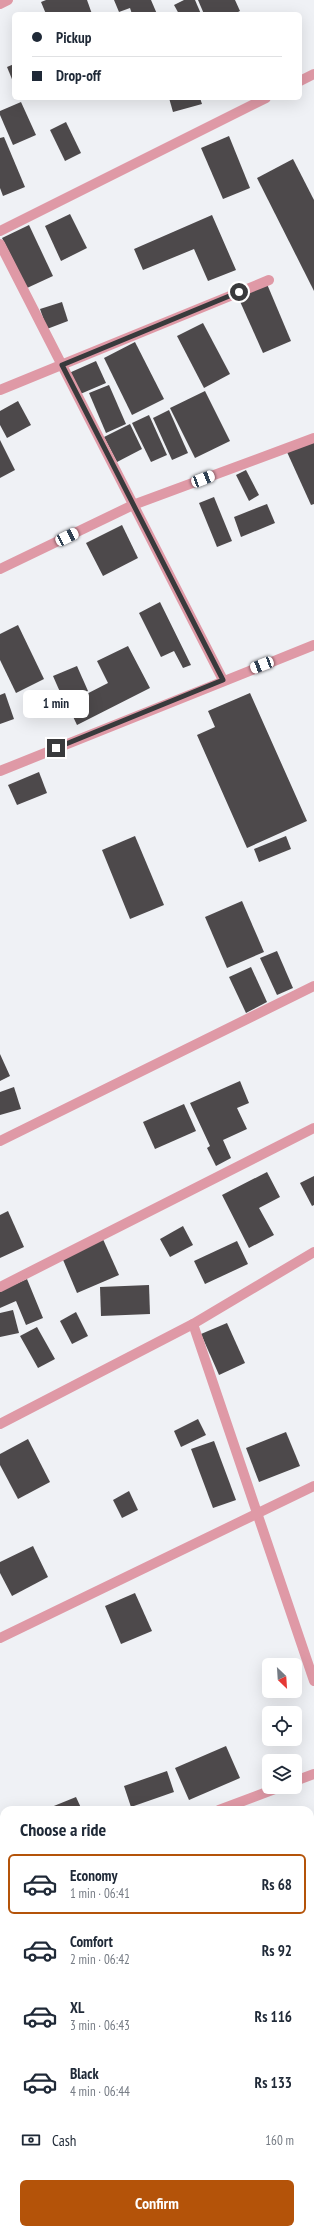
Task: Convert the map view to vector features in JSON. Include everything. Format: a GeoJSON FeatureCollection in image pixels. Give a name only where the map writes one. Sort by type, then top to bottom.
{"type":"FeatureCollection","features":[{"type":"Feature","properties":{"kind":"street"},"geometry":{"type":"LineString","coordinates":[[0,4],[8,0]]}},
{"type":"Feature","properties":{"kind":"street"},"geometry":{"type":"LineString","coordinates":[[302,80],[314,74]]}},
{"type":"Feature","properties":{"kind":"street"},"geometry":{"type":"LineString","coordinates":[[0,231],[262,100]]}},
{"type":"Feature","properties":{"kind":"street"},"geometry":{"type":"LineString","coordinates":[[0,244],[223,680]]}},
{"type":"Feature","properties":{"kind":"street"},"geometry":{"type":"LineString","coordinates":[[0,390],[269,280]]}},
{"type":"Feature","properties":{"kind":"street"},"geometry":{"type":"LineString","coordinates":[[0,569],[133,505],[314,438]]}},
{"type":"Feature","properties":{"kind":"street"},"geometry":{"type":"LineString","coordinates":[[0,771],[223,680],[314,645]]}},
{"type":"Feature","properties":{"kind":"street"},"geometry":{"type":"LineString","coordinates":[[0,1140],[314,986]]}},
{"type":"Feature","properties":{"kind":"street"},"geometry":{"type":"LineString","coordinates":[[0,1287],[314,1128]]}},
{"type":"Feature","properties":{"kind":"street"},"geometry":{"type":"LineString","coordinates":[[0,1424],[193,1324],[314,1252]]}},
{"type":"Feature","properties":{"kind":"street"},"geometry":{"type":"LineString","coordinates":[[193,1324],[314,1681]]}},
{"type":"Feature","properties":{"kind":"street"},"geometry":{"type":"LineString","coordinates":[[0,1638],[258,1515],[314,1486]]}},
{"type":"Feature","properties":{"kind":"street"},"geometry":{"type":"LineString","coordinates":[[302,1778],[314,1774]]}},
{"type":"Feature","properties":{"kind":"street"},"geometry":{"type":"LineString","coordinates":[[230,1806],[262,1794]]}},
{"type":"Feature","properties":{"kind":"building"},"geometry":{"type":"Polygon","coordinates":[[[46,0],[87,0],[91,12],[45,12],[41,2],[46,0]]]}},
{"type":"Feature","properties":{"kind":"building"},"geometry":{"type":"Polygon","coordinates":[[[114,0],[151,0],[156,12],[131,12],[130,8],[119,12],[114,0]]]}},
{"type":"Feature","properties":{"kind":"building"},"geometry":{"type":"Polygon","coordinates":[[[184,0],[195,0],[200,12],[178,12],[174,5],[184,0]]]}},
{"type":"Feature","properties":{"kind":"building"},"geometry":{"type":"Polygon","coordinates":[[[198,0],[235,0],[240,11],[238,12],[203,12],[198,0]]]}},
{"type":"Feature","properties":{"kind":"building"},"geometry":{"type":"Polygon","coordinates":[[[12,65],[12,79],[7,67],[12,65]]]}},
{"type":"Feature","properties":{"kind":"building"},"geometry":{"type":"Polygon","coordinates":[[[170,100],[201,100],[202,104],[173,112],[170,100]]]}},
{"type":"Feature","properties":{"kind":"building"},"geometry":{"type":"Polygon","coordinates":[[[21,102],[36,135],[13,145],[0,115],[0,111],[21,102]]]}},
{"type":"Feature","properties":{"kind":"building"},"geometry":{"type":"Polygon","coordinates":[[[66,122],[81,153],[65,161],[50,130],[66,122]]]}},
{"type":"Feature","properties":{"kind":"building"},"geometry":{"type":"Polygon","coordinates":[[[229,136],[250,188],[223,199],[201,148],[229,136]]]}},
{"type":"Feature","properties":{"kind":"building"},"geometry":{"type":"Polygon","coordinates":[[[4,137],[25,187],[3,196],[0,188],[0,138],[4,137]]]}},
{"type":"Feature","properties":{"kind":"building"},"geometry":{"type":"Polygon","coordinates":[[[293,159],[314,200],[314,291],[257,178],[293,159]]]}},
{"type":"Feature","properties":{"kind":"building"},"geometry":{"type":"Polygon","coordinates":[[[70,214],[87,248],[61,261],[45,226],[70,214]]]}},
{"type":"Feature","properties":{"kind":"building"},"geometry":{"type":"Polygon","coordinates":[[[212,215],[236,270],[208,281],[194,249],[143,270],[134,249],[212,215]]]}},
{"type":"Feature","properties":{"kind":"building"},"geometry":{"type":"Polygon","coordinates":[[[29,225],[53,276],[27,288],[2,238],[29,225]]]}},
{"type":"Feature","properties":{"kind":"building"},"geometry":{"type":"Polygon","coordinates":[[[267,284],[291,341],[263,353],[238,297],[267,284]]]}},
{"type":"Feature","properties":{"kind":"building"},"geometry":{"type":"Polygon","coordinates":[[[62,302],[68,321],[47,329],[40,309],[62,302]]]}},
{"type":"Feature","properties":{"kind":"building"},"geometry":{"type":"Polygon","coordinates":[[[203,323],[230,374],[204,388],[177,336],[203,323]]]}},
{"type":"Feature","properties":{"kind":"building"},"geometry":{"type":"Polygon","coordinates":[[[135,342],[164,399],[132,415],[104,358],[135,342]]]}},
{"type":"Feature","properties":{"kind":"building"},"geometry":{"type":"Polygon","coordinates":[[[96,361],[106,383],[78,395],[69,373],[96,361]]]}},
{"type":"Feature","properties":{"kind":"building"},"geometry":{"type":"Polygon","coordinates":[[[109,385],[126,424],[106,433],[89,393],[109,385]]]}},
{"type":"Feature","properties":{"kind":"building"},"geometry":{"type":"Polygon","coordinates":[[[205,391],[230,441],[195,458],[170,408],[205,391]]]}},
{"type":"Feature","properties":{"kind":"building"},"geometry":{"type":"Polygon","coordinates":[[[18,401],[31,425],[7,438],[0,425],[0,411],[18,401]]]}},
{"type":"Feature","properties":{"kind":"building"},"geometry":{"type":"Polygon","coordinates":[[[169,410],[188,453],[172,460],[153,418],[169,410]]]}},
{"type":"Feature","properties":{"kind":"building"},"geometry":{"type":"Polygon","coordinates":[[[149,415],[167,455],[151,462],[132,423],[149,415]]]}},
{"type":"Feature","properties":{"kind":"building"},"geometry":{"type":"Polygon","coordinates":[[[130,424],[142,449],[117,462],[104,437],[130,424]]]}},
{"type":"Feature","properties":{"kind":"building"},"geometry":{"type":"Polygon","coordinates":[[[0,440],[15,470],[0,478],[0,440]]]}},
{"type":"Feature","properties":{"kind":"building"},"geometry":{"type":"Polygon","coordinates":[[[314,440],[314,504],[311,505],[287,452],[314,440]]]}},
{"type":"Feature","properties":{"kind":"building"},"geometry":{"type":"Polygon","coordinates":[[[246,470],[259,495],[249,501],[236,475],[246,470]]]}},
{"type":"Feature","properties":{"kind":"building"},"geometry":{"type":"Polygon","coordinates":[[[214,497],[232,541],[217,547],[199,503],[214,497]]]}},
{"type":"Feature","properties":{"kind":"building"},"geometry":{"type":"Polygon","coordinates":[[[267,504],[275,523],[241,537],[234,517],[267,504]]]}},
{"type":"Feature","properties":{"kind":"building"},"geometry":{"type":"Polygon","coordinates":[[[122,525],[138,558],[103,576],[86,543],[122,525]]]}},
{"type":"Feature","properties":{"kind":"building"},"geometry":{"type":"Polygon","coordinates":[[[160,602],[191,665],[183,668],[174,651],[161,657],[139,613],[160,602]]]}},
{"type":"Feature","properties":{"kind":"building"},"geometry":{"type":"Polygon","coordinates":[[[18,625],[44,679],[16,693],[0,660],[0,634],[18,625]]]}},
{"type":"Feature","properties":{"kind":"building"},"geometry":{"type":"Polygon","coordinates":[[[128,646],[150,688],[77,725],[67,704],[108,683],[97,661],[128,646]]]}},
{"type":"Feature","properties":{"kind":"building"},"geometry":{"type":"Polygon","coordinates":[[[77,666],[88,691],[64,701],[53,676],[77,666]]]}},
{"type":"Feature","properties":{"kind":"building"},"geometry":{"type":"Polygon","coordinates":[[[5,693],[14,719],[0,724],[0,695],[5,693]]]}},
{"type":"Feature","properties":{"kind":"building"},"geometry":{"type":"Polygon","coordinates":[[[250,693],[307,821],[247,848],[197,735],[215,727],[208,711],[250,693]]]}},
{"type":"Feature","properties":{"kind":"building"},"geometry":{"type":"Polygon","coordinates":[[[39,772],[47,793],[17,805],[8,785],[39,772]]]}},
{"type":"Feature","properties":{"kind":"building"},"geometry":{"type":"Polygon","coordinates":[[[135,836],[164,905],[130,919],[102,850],[135,836]]]}},
{"type":"Feature","properties":{"kind":"building"},"geometry":{"type":"Polygon","coordinates":[[[286,836],[291,849],[259,862],[254,849],[286,836]]]}},
{"type":"Feature","properties":{"kind":"building"},"geometry":{"type":"Polygon","coordinates":[[[242,901],[264,952],[227,968],[205,917],[242,901]]]}},
{"type":"Feature","properties":{"kind":"building"},"geometry":{"type":"Polygon","coordinates":[[[277,951],[293,988],[277,995],[260,958],[277,951]]]}},
{"type":"Feature","properties":{"kind":"building"},"geometry":{"type":"Polygon","coordinates":[[[251,967],[267,1002],[246,1013],[229,977],[251,967]]]}},
{"type":"Feature","properties":{"kind":"building"},"geometry":{"type":"Polygon","coordinates":[[[0,1054],[10,1076],[0,1081],[0,1054]]]}},
{"type":"Feature","properties":{"kind":"building"},"geometry":{"type":"Polygon","coordinates":[[[240,1081],[249,1103],[237,1108],[247,1129],[223,1140],[231,1158],[216,1166],[207,1148],[210,1146],[190,1103],[240,1081]]]}},
{"type":"Feature","properties":{"kind":"building"},"geometry":{"type":"Polygon","coordinates":[[[14,1087],[21,1109],[0,1115],[0,1092],[14,1087]]]}},
{"type":"Feature","properties":{"kind":"building"},"geometry":{"type":"Polygon","coordinates":[[[184,1104],[196,1131],[155,1149],[143,1122],[184,1104]]]}},
{"type":"Feature","properties":{"kind":"building"},"geometry":{"type":"Polygon","coordinates":[[[267,1172],[280,1197],[259,1208],[274,1235],[249,1248],[222,1195],[267,1172]]]}},
{"type":"Feature","properties":{"kind":"building"},"geometry":{"type":"Polygon","coordinates":[[[314,1176],[314,1205],[312,1206],[300,1183],[314,1176]]]}},
{"type":"Feature","properties":{"kind":"building"},"geometry":{"type":"Polygon","coordinates":[[[8,1211],[24,1247],[0,1258],[0,1215],[8,1211]]]}},
{"type":"Feature","properties":{"kind":"building"},"geometry":{"type":"Polygon","coordinates":[[[183,1226],[193,1245],[170,1257],[160,1239],[183,1226]]]}},
{"type":"Feature","properties":{"kind":"building"},"geometry":{"type":"Polygon","coordinates":[[[102,1237],[119,1275],[77,1293],[61,1255],[102,1237]]]}},
{"type":"Feature","properties":{"kind":"building"},"geometry":{"type":"Polygon","coordinates":[[[237,1241],[248,1264],[205,1284],[194,1261],[237,1241]]]}},
{"type":"Feature","properties":{"kind":"building"},"geometry":{"type":"Polygon","coordinates":[[[27,1279],[43,1318],[26,1325],[16,1301],[0,1308],[0,1291],[27,1279]]]}},
{"type":"Feature","properties":{"kind":"building"},"geometry":{"type":"Polygon","coordinates":[[[149,1285],[150,1314],[101,1316],[100,1287],[149,1285]]]}},
{"type":"Feature","properties":{"kind":"building"},"geometry":{"type":"Polygon","coordinates":[[[13,1310],[19,1333],[0,1337],[0,1313],[13,1310]]]}},
{"type":"Feature","properties":{"kind":"building"},"geometry":{"type":"Polygon","coordinates":[[[76,1312],[88,1336],[72,1344],[60,1321],[76,1312]]]}},
{"type":"Feature","properties":{"kind":"building"},"geometry":{"type":"Polygon","coordinates":[[[227,1323],[245,1363],[219,1375],[201,1334],[227,1323]]]}},
{"type":"Feature","properties":{"kind":"building"},"geometry":{"type":"Polygon","coordinates":[[[37,1327],[55,1359],[38,1368],[20,1336],[37,1327]]]}},
{"type":"Feature","properties":{"kind":"building"},"geometry":{"type":"Polygon","coordinates":[[[198,1419],[206,1435],[181,1447],[174,1431],[198,1419]]]}},
{"type":"Feature","properties":{"kind":"building"},"geometry":{"type":"Polygon","coordinates":[[[286,1432],[300,1466],[259,1482],[246,1448],[286,1432]]]}},
{"type":"Feature","properties":{"kind":"building"},"geometry":{"type":"Polygon","coordinates":[[[28,1439],[50,1482],[18,1499],[0,1465],[0,1454],[28,1439]]]}},
{"type":"Feature","properties":{"kind":"building"},"geometry":{"type":"Polygon","coordinates":[[[214,1441],[236,1500],[213,1508],[191,1449],[214,1441]]]}},
{"type":"Feature","properties":{"kind":"building"},"geometry":{"type":"Polygon","coordinates":[[[129,1491],[138,1510],[122,1518],[113,1500],[129,1491]]]}},
{"type":"Feature","properties":{"kind":"building"},"geometry":{"type":"Polygon","coordinates":[[[33,1546],[48,1577],[12,1596],[0,1573],[0,1562],[33,1546]]]}},
{"type":"Feature","properties":{"kind":"building"},"geometry":{"type":"Polygon","coordinates":[[[135,1593],[152,1631],[121,1644],[105,1606],[135,1593]]]}},
{"type":"Feature","properties":{"kind":"building"},"geometry":{"type":"Polygon","coordinates":[[[226,1746],[240,1778],[189,1800],[175,1768],[226,1746]]]}},
{"type":"Feature","properties":{"kind":"building"},"geometry":{"type":"Polygon","coordinates":[[[167,1771],[174,1792],[131,1806],[124,1786],[167,1771]]]}},
{"type":"Feature","properties":{"kind":"building"},"geometry":{"type":"Polygon","coordinates":[[[76,1797],[80,1806],[54,1806],[76,1797]]]}},
{"type":"Feature","properties":{"kind":"route"},"geometry":{"type":"LineString","coordinates":[[56,748],[223,680],[62,365],[239,292]]}}]}
